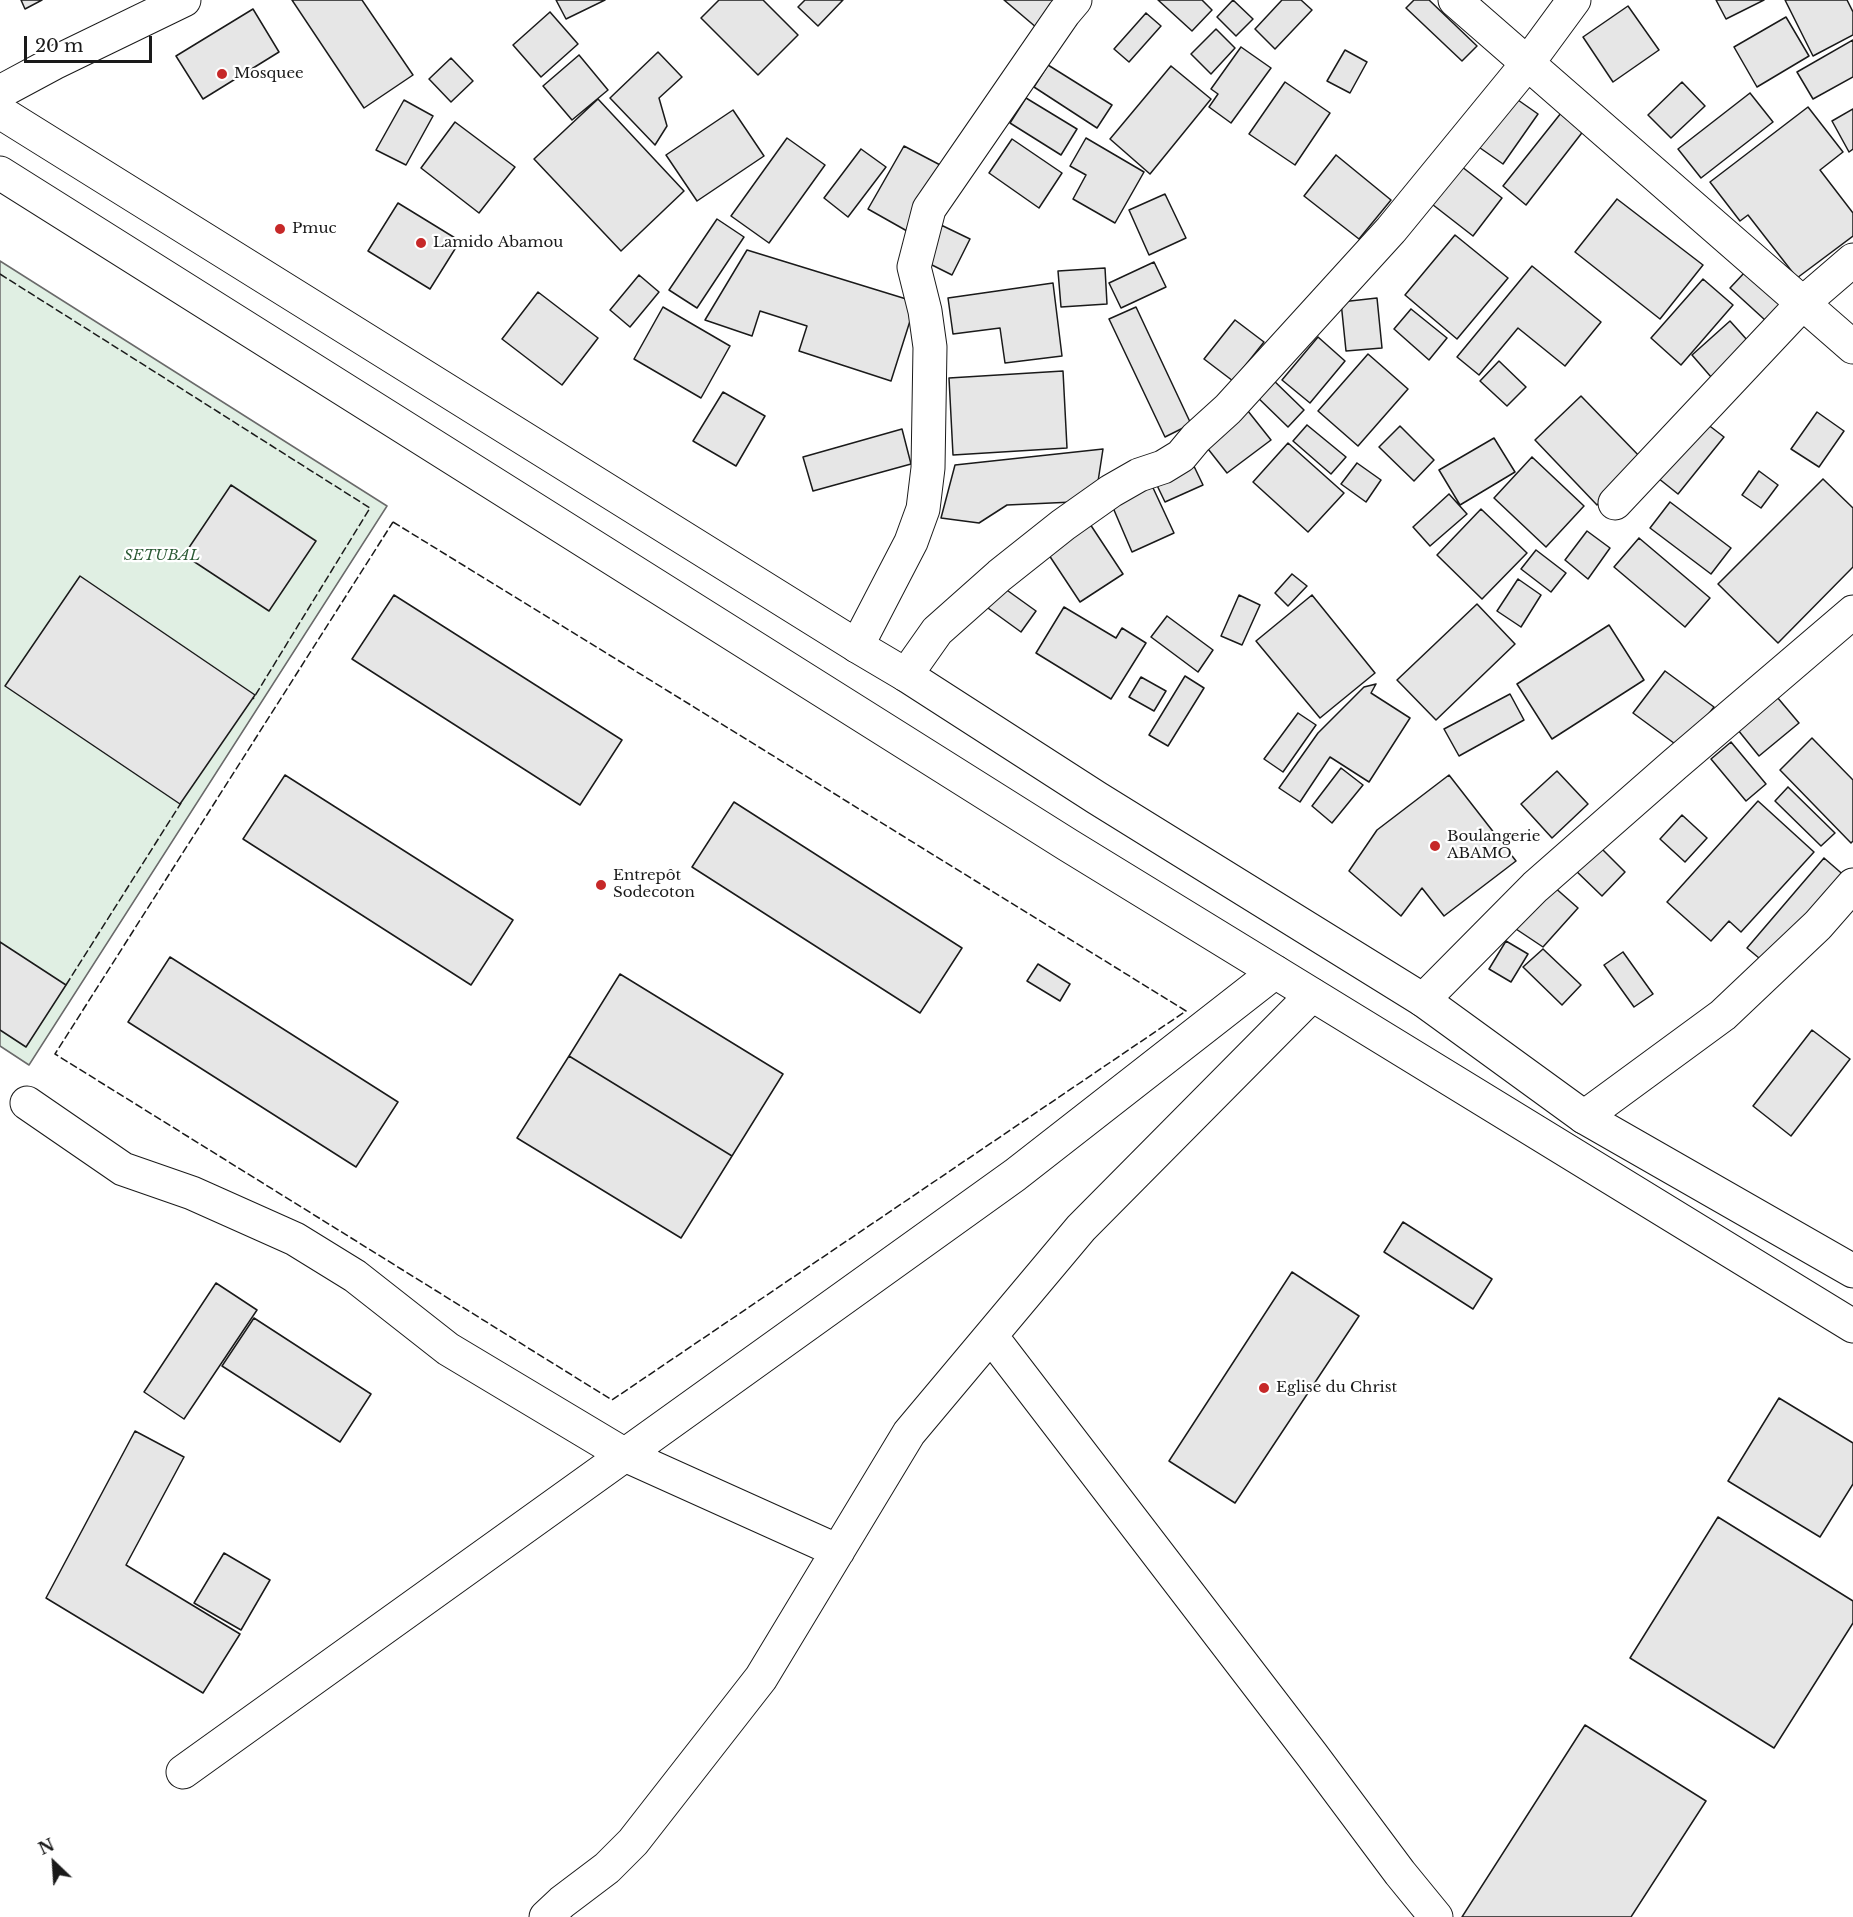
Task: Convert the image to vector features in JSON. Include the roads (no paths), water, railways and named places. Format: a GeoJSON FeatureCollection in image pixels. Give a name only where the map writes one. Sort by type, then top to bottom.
{"type":"FeatureCollection","features":[{"type":"Feature","properties":{"kind":"street"},"geometry":{"type":"LineString","coordinates":[[0,92],[184,0]]}},
{"type":"Feature","properties":{"kind":"street"},"geometry":{"type":"LineString","coordinates":[[856,646],[911,542],[923,509],[928,468],[930,346],[925,311],[914,267],[929,209],[1075,0]]}},
{"type":"Feature","properties":{"kind":"street"},"geometry":{"type":"LineString","coordinates":[[1455,0],[1853,347]]}},
{"type":"Feature","properties":{"kind":"street"},"geometry":{"type":"LineString","coordinates":[[906,675],[937,631],[1000,574],[1111,491],[1181,456],[1196,438],[1228,409],[1391,230],[1527,64],[1574,0]]}},
{"type":"Feature","properties":{"kind":"street"},"geometry":{"type":"LineString","coordinates":[[0,112],[906,675],[1097,798],[1423,1000],[1584,1117],[1853,1271]]}},
{"type":"Feature","properties":{"kind":"street"},"geometry":{"type":"LineString","coordinates":[[0,173],[1068,845],[1853,1326]]}},
{"type":"Feature","properties":{"kind":"street"},"geometry":{"type":"LineString","coordinates":[[1615,503],[1803,303],[1853,260]]}},
{"type":"Feature","properties":{"kind":"street"},"geometry":{"type":"LineString","coordinates":[[1423,1000],[1535,887],[1853,612]]}},
{"type":"Feature","properties":{"kind":"street"},"geometry":{"type":"LineString","coordinates":[[1584,1117],[1723,1015],[1818,925],[1853,885]]}},
{"type":"Feature","properties":{"kind":"street"},"geometry":{"type":"LineString","coordinates":[[183,1772],[1016,1175],[1275,972]]}},
{"type":"Feature","properties":{"kind":"street"},"geometry":{"type":"LineString","coordinates":[[546,1917],[607,1868],[633,1842],[761,1678],[909,1433],[1081,1228],[1312,995]]}},
{"type":"Feature","properties":{"kind":"street"},"geometry":{"type":"LineString","coordinates":[[27,1103],[123,1169],[192,1193],[295,1239],[355,1276],[448,1350],[625,1455],[838,1551]]}},
{"type":"Feature","properties":{"kind":"street"},"geometry":{"type":"LineString","coordinates":[[991,1336],[1305,1745],[1400,1873],[1436,1917]]}},
{"type":"Feature","properties":{"kind":"place","name":"Mosquee"},"geometry":{"type":"Point","coordinates":[222,74]}},
{"type":"Feature","properties":{"kind":"place","name":"Pmuc"},"geometry":{"type":"Point","coordinates":[280,229]}},
{"type":"Feature","properties":{"kind":"place","name":"Lamido Abamou"},"geometry":{"type":"Point","coordinates":[421,243]}},
{"type":"Feature","properties":{"kind":"place","name":"Boulangerie ABAMO"},"geometry":{"type":"Point","coordinates":[1435,846]}},
{"type":"Feature","properties":{"kind":"place","name":"Entrepôt Sodecoton"},"geometry":{"type":"Point","coordinates":[601,885]}},
{"type":"Feature","properties":{"kind":"place","name":"Eglise du Christ"},"geometry":{"type":"Point","coordinates":[1264,1388]}},
{"type":"Feature","properties":{"kind":"park label","name":"SETUBAL"},"geometry":{"type":"Point","coordinates":[162,556]}}]}
